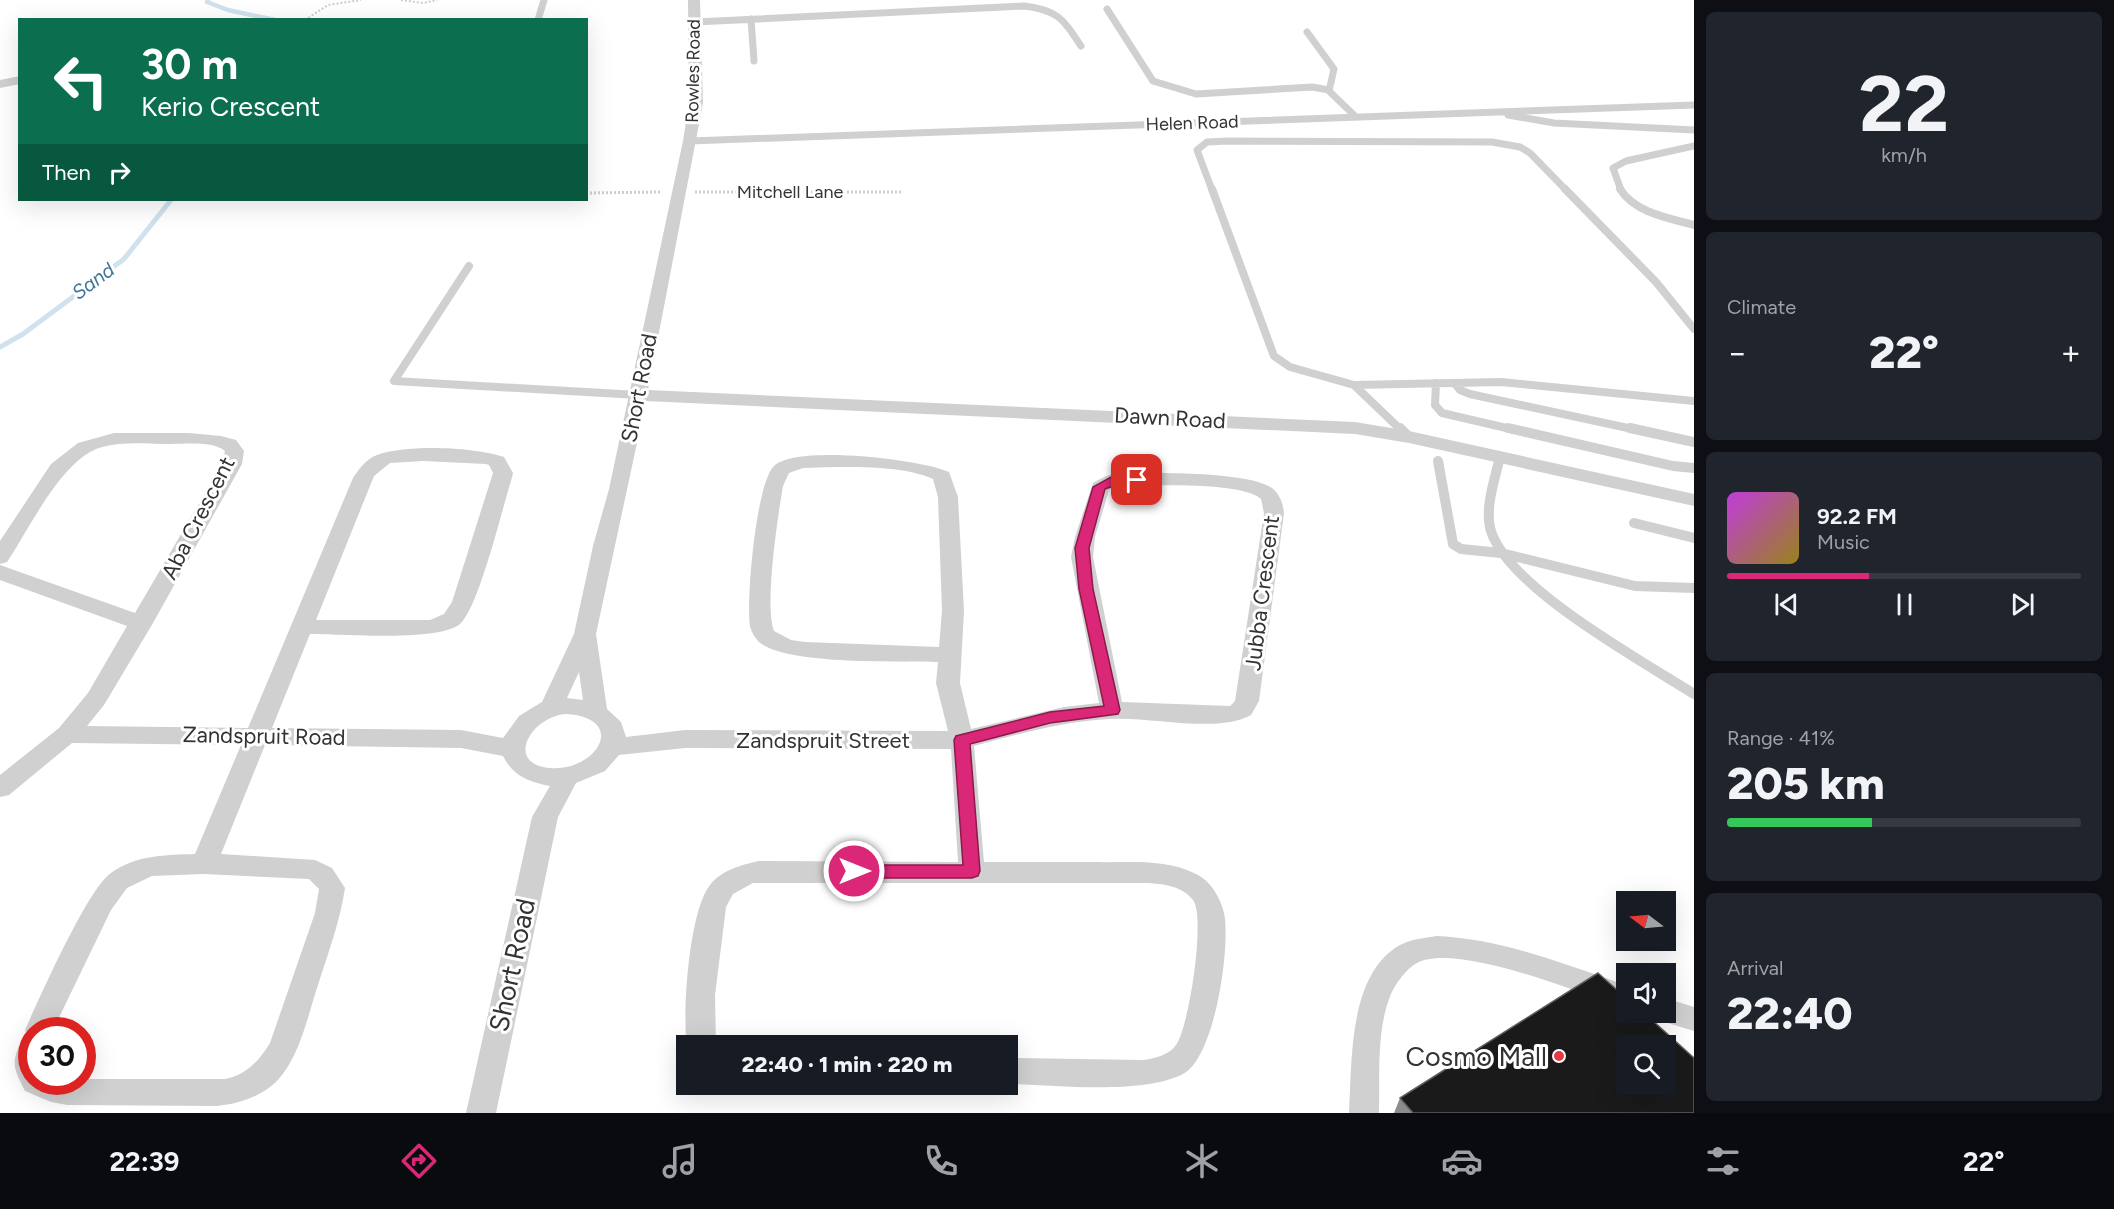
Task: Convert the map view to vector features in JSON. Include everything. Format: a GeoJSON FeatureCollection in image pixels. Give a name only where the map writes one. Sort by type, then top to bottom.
{"type":"FeatureCollection","features":[{"type":"Feature","properties":{"kind":"street","name":"Rowles Road"},"geometry":{"type":"LineString","coordinates":[[690,141],[696,103],[694,0]]}},
{"type":"Feature","properties":{"kind":"street"},"geometry":{"type":"LineString","coordinates":[[0,84],[18,80]]}},
{"type":"Feature","properties":{"kind":"street","name":"Short Road"},"geometry":{"type":"LineString","coordinates":[[551,708],[585,634],[638,395],[690,141]]}},
{"type":"Feature","properties":{"kind":"street","name":"Dawn Road"},"geometry":{"type":"LineString","coordinates":[[638,395],[1327,426],[1409,437],[1694,500]]}},
{"type":"Feature","properties":{"kind":"street","name":"Aba Crescent"},"geometry":{"type":"LineString","coordinates":[[0,557],[58,468],[77,451],[105,440],[117,439],[206,440],[230,444],[235,452],[232,464],[96,699],[67,734],[0,788]]}},
{"type":"Feature","properties":{"kind":"street"},"geometry":{"type":"LineString","coordinates":[[204,864],[363,478],[372,467],[383,460],[400,456],[482,456],[497,461],[503,473],[501,481],[463,603],[452,618],[424,628],[302,627]]}},
{"type":"Feature","properties":{"kind":"street"},"geometry":{"type":"LineString","coordinates":[[949,655],[805,650],[778,644],[766,636],[760,622],[761,596],[770,503],[774,478],[779,472],[792,464],[808,462],[913,466],[935,471],[942,476],[948,497],[953,612],[948,683],[962,740],[972,871]]}},
{"type":"Feature","properties":{"kind":"street","name":"Jubba Crescent"},"geometry":{"type":"LineString","coordinates":[[962,740],[1050,718],[1112,710],[1224,715],[1243,709],[1252,677],[1274,513],[1272,501],[1266,493],[1252,487],[1232,484],[1125,480],[1113,480],[1100,487],[1085,537],[1082,557],[1112,710]]}},
{"type":"Feature","properties":{"kind":"street"},"geometry":{"type":"LineString","coordinates":[[0,572],[100,610],[142,623]]}},
{"type":"Feature","properties":{"kind":"street","name":"Short Road"},"geometry":{"type":"LineString","coordinates":[[585,634],[606,728]]}},
{"type":"Feature","properties":{"kind":"street"},"geometry":{"type":"LineString","coordinates":[[569,706],[606,728],[595,766],[568,777],[538,775],[525,769],[517,760],[513,749],[514,738],[522,726],[535,715],[551,708],[569,706]]}},
{"type":"Feature","properties":{"kind":"street","name":"Zandspruit Road"},"geometry":{"type":"LineString","coordinates":[[461,739],[522,726]]}},
{"type":"Feature","properties":{"kind":"street","name":"Zandspruit Street"},"geometry":{"type":"LineString","coordinates":[[606,728],[685,739],[962,740]]}},
{"type":"Feature","properties":{"kind":"street","name":"Zandspruit Road"},"geometry":{"type":"LineString","coordinates":[[67,734],[461,739],[513,749]]}},
{"type":"Feature","properties":{"kind":"street","name":"Short Road"},"geometry":{"type":"LineString","coordinates":[[538,775],[544,817]]}},
{"type":"Feature","properties":{"kind":"street","name":"Short Road"},"geometry":{"type":"LineString","coordinates":[[481,1113],[544,817],[568,777]]}},
{"type":"Feature","properties":{"kind":"street"},"geometry":{"type":"LineString","coordinates":[[45,1017],[101,903],[118,881],[143,868],[204,864],[308,868],[323,875],[332,888],[328,913],[284,1044],[277,1060],[267,1073],[239,1089],[227,1091],[96,1092]]}},
{"type":"Feature","properties":{"kind":"street"},"geometry":{"type":"LineString","coordinates":[[701,1035],[699,1021],[712,906],[718,894],[734,880],[759,871],[972,871],[1171,875],[1197,886],[1207,898],[1213,915],[1198,1029],[1186,1054],[1176,1064],[1158,1071],[1018,1071]]}},
{"type":"Feature","properties":{"kind":"street"},"geometry":{"type":"LineString","coordinates":[[1364,1113],[1369,1025],[1376,999],[1386,978],[1407,955],[1450,947],[1477,952],[1516,961],[1616,994]]}},
{"type":"Feature","properties":{"kind":"street"},"geometry":{"type":"LineString","coordinates":[[1676,1013],[1694,1019]]}},
{"type":"Feature","properties":{"kind":"lane"},"geometry":{"type":"LineString","coordinates":[[538,18],[544,0]]}},
{"type":"Feature","properties":{"kind":"lane"},"geometry":{"type":"LineString","coordinates":[[695,22],[1015,7],[1045,8],[1060,15],[1081,46]]}},
{"type":"Feature","properties":{"kind":"lane"},"geometry":{"type":"LineString","coordinates":[[1107,9],[1153,81],[1196,94],[1312,87],[1329,90],[1356,117]]}},
{"type":"Feature","properties":{"kind":"lane"},"geometry":{"type":"LineString","coordinates":[[751,19],[754,61]]}},
{"type":"Feature","properties":{"kind":"lane"},"geometry":{"type":"LineString","coordinates":[[1308,32],[1334,69],[1329,90]]}},
{"type":"Feature","properties":{"kind":"lane","name":"Helen Road"},"geometry":{"type":"LineString","coordinates":[[690,141],[1694,105]]}},
{"type":"Feature","properties":{"kind":"lane"},"geometry":{"type":"LineString","coordinates":[[1496,112],[1542,123],[1586,127],[1694,129]]}},
{"type":"Feature","properties":{"kind":"lane"},"geometry":{"type":"LineString","coordinates":[[1694,329],[1656,282],[1530,153],[1520,147],[1492,142],[1228,141],[1202,145],[1197,150],[1275,356],[1290,367],[1354,385],[1501,382],[1694,401]]}},
{"type":"Feature","properties":{"kind":"lane"},"geometry":{"type":"LineString","coordinates":[[1694,146],[1635,159],[1613,168],[1623,192],[1630,201],[1654,213],[1694,225]]}},
{"type":"Feature","properties":{"kind":"lane"},"geometry":{"type":"LineString","coordinates":[[469,266],[393,381],[638,395]]}},
{"type":"Feature","properties":{"kind":"lane"},"geometry":{"type":"LineString","coordinates":[[1454,383],[1460,390],[1470,394],[1694,442]]}},
{"type":"Feature","properties":{"kind":"lane"},"geometry":{"type":"LineString","coordinates":[[1436,384],[1435,405],[1442,413],[1673,466],[1694,468]]}},
{"type":"Feature","properties":{"kind":"lane"},"geometry":{"type":"LineString","coordinates":[[1354,385],[1409,437]]}},
{"type":"Feature","properties":{"kind":"lane"},"geometry":{"type":"LineString","coordinates":[[1500,457],[1490,519],[1491,533],[1501,553],[1538,589],[1587,625],[1694,694]]}},
{"type":"Feature","properties":{"kind":"lane"},"geometry":{"type":"LineString","coordinates":[[1438,461],[1454,544],[1461,549],[1501,553],[1635,586],[1694,588]]}},
{"type":"Feature","properties":{"kind":"lane"},"geometry":{"type":"LineString","coordinates":[[1634,523],[1694,538]]}},
{"type":"Feature","properties":{"kind":"path"},"geometry":{"type":"LineString","coordinates":[[308,18],[328,5],[360,0]]}},
{"type":"Feature","properties":{"kind":"path"},"geometry":{"type":"LineString","coordinates":[[401,0],[423,3],[437,0]]}},
{"type":"Feature","properties":{"kind":"path","name":"Mitchell Lane"},"geometry":{"type":"LineString","coordinates":[[588,193],[902,192]]}},
{"type":"Feature","properties":{"kind":"building","name":"Cosmo Mall"},"geometry":{"type":"Polygon","coordinates":[[[1598,973],[1616,989],[1616,1023],[1655,1023],[1668,1035],[1616,1035],[1616,1095],[1676,1095],[1676,1042],[1694,1058],[1694,1113],[1413,1113],[1400,1098],[1598,973]]]}},
{"type":"Feature","properties":{"kind":"waterway","name":"Sand"},"geometry":{"type":"LineString","coordinates":[[208,0],[207,2],[228,10],[266,18]]}},
{"type":"Feature","properties":{"kind":"waterway","name":"Sand"},"geometry":{"type":"LineString","coordinates":[[0,347],[23,334],[124,259],[170,201]]}},
{"type":"Feature","properties":{"kind":"place","name":"Cosmo Mall"},"geometry":{"type":"Point","coordinates":[1559,1056]}},
{"type":"Feature","properties":{"kind":"route"},"geometry":{"type":"LineString","coordinates":[[854,871],[972,871],[962,740],[1050,718],[1112,710],[1086,589],[1082,548],[1100,487],[1113,480],[1137,480]]}}]}
